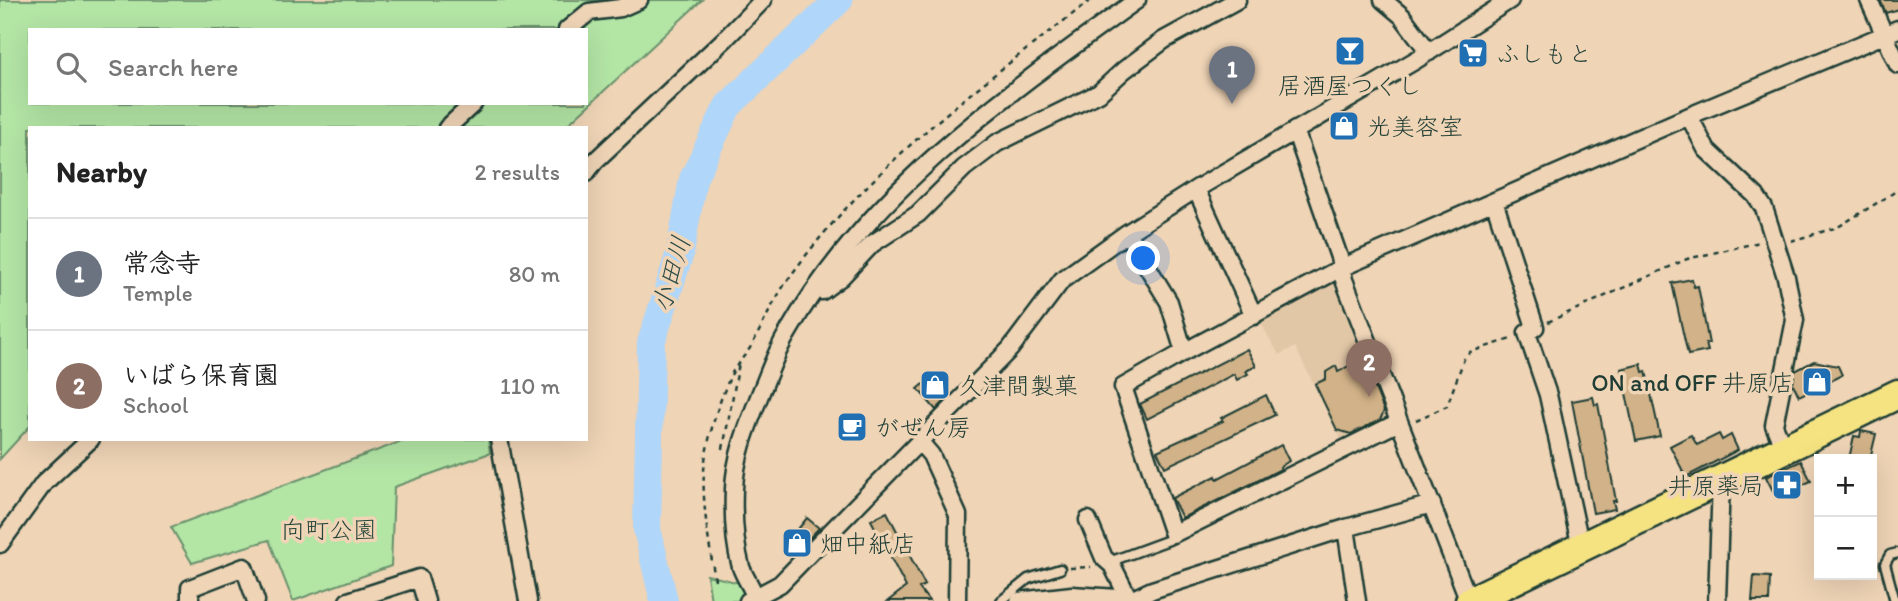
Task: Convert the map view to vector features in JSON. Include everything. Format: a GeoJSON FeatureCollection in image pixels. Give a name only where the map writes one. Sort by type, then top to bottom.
{"type":"FeatureCollection","features":[{"type":"Feature","properties":{"kind":"highway"},"geometry":{"type":"LineString","coordinates":[[1470,601],[1898,394]]}},
{"type":"Feature","properties":{"kind":"street"},"geometry":{"type":"LineString","coordinates":[[569,28],[589,12],[621,8],[639,0]]}},
{"type":"Feature","properties":{"kind":"street"},"geometry":{"type":"LineString","coordinates":[[589,166],[763,0]]}},
{"type":"Feature","properties":{"kind":"street"},"geometry":{"type":"LineString","coordinates":[[1137,0],[1001,102],[911,178],[856,237],[806,303],[785,336],[742,438],[734,486],[735,544],[753,599],[780,584],[1010,349],[1062,280],[1127,233],[1196,189],[1429,52],[1510,0]]}},
{"type":"Feature","properties":{"kind":"street"},"geometry":{"type":"LineString","coordinates":[[806,303],[841,277],[872,244],[918,214],[964,167],[997,143],[1099,93],[1164,40],[1237,0]]}},
{"type":"Feature","properties":{"kind":"street"},"geometry":{"type":"LineString","coordinates":[[1383,0],[1402,16],[1429,52]]}},
{"type":"Feature","properties":{"kind":"street"},"geometry":{"type":"LineString","coordinates":[[1869,0],[1891,32],[1898,65]]}},
{"type":"Feature","properties":{"kind":"street"},"geometry":{"type":"LineString","coordinates":[[1403,423],[1172,534],[1123,387],[1341,268],[1689,116],[1891,32]]}},
{"type":"Feature","properties":{"kind":"street"},"geometry":{"type":"LineString","coordinates":[[449,126],[472,105]]}},
{"type":"Feature","properties":{"kind":"street"},"geometry":{"type":"LineString","coordinates":[[1689,116],[1710,154],[1756,196],[1764,208],[1786,277],[1795,320],[1774,425],[1784,450]]}},
{"type":"Feature","properties":{"kind":"street"},"geometry":{"type":"LineString","coordinates":[[1295,130],[1341,268],[1470,601]]}},
{"type":"Feature","properties":{"kind":"street"},"geometry":{"type":"LineString","coordinates":[[1196,189],[1254,316]]}},
{"type":"Feature","properties":{"kind":"street"},"geometry":{"type":"LineString","coordinates":[[1494,201],[1548,395],[1581,548]]}},
{"type":"Feature","properties":{"kind":"street"},"geometry":{"type":"LineString","coordinates":[[1127,233],[1169,302],[1184,352]]}},
{"type":"Feature","properties":{"kind":"street"},"geometry":{"type":"LineString","coordinates":[[0,544],[44,483],[89,441]]}},
{"type":"Feature","properties":{"kind":"street"},"geometry":{"type":"LineString","coordinates":[[499,441],[528,601]]}},
{"type":"Feature","properties":{"kind":"street"},"geometry":{"type":"LineString","coordinates":[[919,441],[931,455],[958,515],[958,601],[946,601]]}},
{"type":"Feature","properties":{"kind":"street"},"geometry":{"type":"LineString","coordinates":[[1717,601],[1721,481]]}},
{"type":"Feature","properties":{"kind":"street"},"geometry":{"type":"LineString","coordinates":[[1019,601],[1073,595],[1129,599],[1346,528],[1432,504]]}},
{"type":"Feature","properties":{"kind":"street"},"geometry":{"type":"LineString","coordinates":[[1088,520],[1104,558],[1104,565],[1129,599]]}},
{"type":"Feature","properties":{"kind":"street"},"geometry":{"type":"LineString","coordinates":[[1346,528],[1357,601]]}},
{"type":"Feature","properties":{"kind":"street"},"geometry":{"type":"LineString","coordinates":[[190,601],[190,588],[244,567],[256,601]]}},
{"type":"Feature","properties":{"kind":"street"},"geometry":{"type":"LineString","coordinates":[[348,601],[419,578],[426,601]]}},
{"type":"Feature","properties":{"kind":"lane"},"geometry":{"type":"LineString","coordinates":[[1104,565],[1169,540],[1172,534]]}},
{"type":"Feature","properties":{"kind":"lane"},"geometry":{"type":"LineString","coordinates":[[1895,601],[1885,564],[1891,555],[1898,553]]}},
{"type":"Feature","properties":{"kind":"lane"},"geometry":{"type":"LineString","coordinates":[[1001,601],[1028,579],[1060,569]]}},
{"type":"Feature","properties":{"kind":"path"},"geometry":{"type":"LineString","coordinates":[[934,124],[938,128]]}},
{"type":"Feature","properties":{"kind":"path"},"geometry":{"type":"LineString","coordinates":[[1403,423],[1447,406],[1464,359],[1470,352],[1531,330],[1687,260],[1766,240],[1782,243],[1838,227],[1898,190]]}},
{"type":"Feature","properties":{"kind":"path"},"geometry":{"type":"LineString","coordinates":[[1060,569],[1104,565]]}},
{"type":"Feature","properties":{"kind":"shaded area"},"geometry":{"type":"Polygon","coordinates":[[[1333,279],[1339,282],[1393,421],[1344,445],[1295,347],[1279,355],[1258,318],[1333,279]]]}},
{"type":"Feature","properties":{"kind":"green space"},"geometry":{"type":"Polygon","coordinates":[[[0,0],[702,0],[566,126],[28,126],[28,428],[0,459],[0,0]]]}},
{"type":"Feature","properties":{"kind":"green space","name":"向町公園"},"geometry":{"type":"Polygon","coordinates":[[[403,441],[488,441],[490,453],[394,487],[391,566],[293,601],[269,540],[192,563],[171,527],[403,441]]]}},
{"type":"Feature","properties":{"kind":"green space"},"geometry":{"type":"Polygon","coordinates":[[[707,575],[740,583],[746,601],[711,601],[707,575]]]}},
{"type":"Feature","properties":{"kind":"building"},"geometry":{"type":"Polygon","coordinates":[[[1880,0],[1898,0],[1898,9],[1886,13],[1880,0]]]}},
{"type":"Feature","properties":{"kind":"building"},"geometry":{"type":"Polygon","coordinates":[[[1692,279],[1694,287],[1698,286],[1709,344],[1706,344],[1708,351],[1688,355],[1672,283],[1692,279]]]}},
{"type":"Feature","properties":{"kind":"building"},"geometry":{"type":"Polygon","coordinates":[[[1247,349],[1256,366],[1246,371],[1248,374],[1237,380],[1234,374],[1147,419],[1140,404],[1247,349]]]}},
{"type":"Feature","properties":{"kind":"building"},"geometry":{"type":"Polygon","coordinates":[[[1814,361],[1838,366],[1842,375],[1799,396],[1793,384],[1795,371],[1814,361]]]}},
{"type":"Feature","properties":{"kind":"building"},"geometry":{"type":"Polygon","coordinates":[[[1352,364],[1368,370],[1384,411],[1380,420],[1351,434],[1337,430],[1315,384],[1326,379],[1326,372],[1336,366],[1338,372],[1352,364]]]}},
{"type":"Feature","properties":{"kind":"building"},"geometry":{"type":"Polygon","coordinates":[[[1641,364],[1643,372],[1646,371],[1660,436],[1636,441],[1621,369],[1641,364]]]}},
{"type":"Feature","properties":{"kind":"building"},"geometry":{"type":"Polygon","coordinates":[[[934,375],[951,395],[936,410],[918,389],[934,375]]]}},
{"type":"Feature","properties":{"kind":"building"},"geometry":{"type":"Polygon","coordinates":[[[1266,395],[1275,415],[1165,467],[1157,451],[1223,421],[1221,418],[1266,395]]]}},
{"type":"Feature","properties":{"kind":"building"},"geometry":{"type":"Polygon","coordinates":[[[1593,397],[1595,405],[1598,404],[1616,501],[1613,501],[1615,509],[1593,513],[1572,401],[1593,397]]]}},
{"type":"Feature","properties":{"kind":"building"},"geometry":{"type":"Polygon","coordinates":[[[1861,431],[1876,434],[1871,454],[1850,454],[1854,436],[1860,437],[1861,431]]]}},
{"type":"Feature","properties":{"kind":"building"},"geometry":{"type":"Polygon","coordinates":[[[1719,434],[1722,440],[1731,435],[1738,450],[1686,477],[1670,446],[1691,435],[1697,445],[1719,434]]]}},
{"type":"Feature","properties":{"kind":"building"},"geometry":{"type":"Polygon","coordinates":[[[1281,445],[1289,461],[1280,467],[1281,469],[1182,518],[1172,498],[1216,476],[1217,479],[1281,445]]]}},
{"type":"Feature","properties":{"kind":"building"},"geometry":{"type":"Polygon","coordinates":[[[1801,461],[1811,481],[1776,497],[1766,477],[1801,461]]]}},
{"type":"Feature","properties":{"kind":"building"},"geometry":{"type":"Polygon","coordinates":[[[887,512],[925,585],[919,588],[929,601],[888,601],[906,587],[871,520],[887,512]]]}},
{"type":"Feature","properties":{"kind":"building"},"geometry":{"type":"Polygon","coordinates":[[[807,518],[819,528],[795,553],[786,544],[807,518]]]}},
{"type":"Feature","properties":{"kind":"building"},"geometry":{"type":"Polygon","coordinates":[[[1754,576],[1770,577],[1769,601],[1752,601],[1754,576]]]}},
{"type":"Feature","properties":{"kind":"waterway","name":"小田川"},"geometry":{"type":"LineString","coordinates":[[664,601],[647,529],[651,343],[680,253],[693,179],[728,106],[839,0]]}},
{"type":"Feature","properties":{"kind":"place","name":"居酒屋つくし"},"geometry":{"type":"Point","coordinates":[1350,51]}},
{"type":"Feature","properties":{"kind":"place","name":"ふしもと"},"geometry":{"type":"Point","coordinates":[1473,53]}},
{"type":"Feature","properties":{"kind":"place","name":"常念寺"},"geometry":{"type":"Point","coordinates":[1232,104]}},
{"type":"Feature","properties":{"kind":"place","name":"光美容室"},"geometry":{"type":"Point","coordinates":[1344,126]}},
{"type":"Feature","properties":{"kind":"place","name":"ON and OFF 井原店"},"geometry":{"type":"Point","coordinates":[1817,382]}},
{"type":"Feature","properties":{"kind":"place","name":"久津間製菓"},"geometry":{"type":"Point","coordinates":[935,385]}},
{"type":"Feature","properties":{"kind":"place","name":"いばら保育園"},"geometry":{"type":"Point","coordinates":[1369,397]}},
{"type":"Feature","properties":{"kind":"place","name":"がぜん房"},"geometry":{"type":"Point","coordinates":[852,427]}},
{"type":"Feature","properties":{"kind":"place","name":"井原薬局"},"geometry":{"type":"Point","coordinates":[1787,485]}},
{"type":"Feature","properties":{"kind":"place","name":"畑中紙店"},"geometry":{"type":"Point","coordinates":[797,543]}}]}
